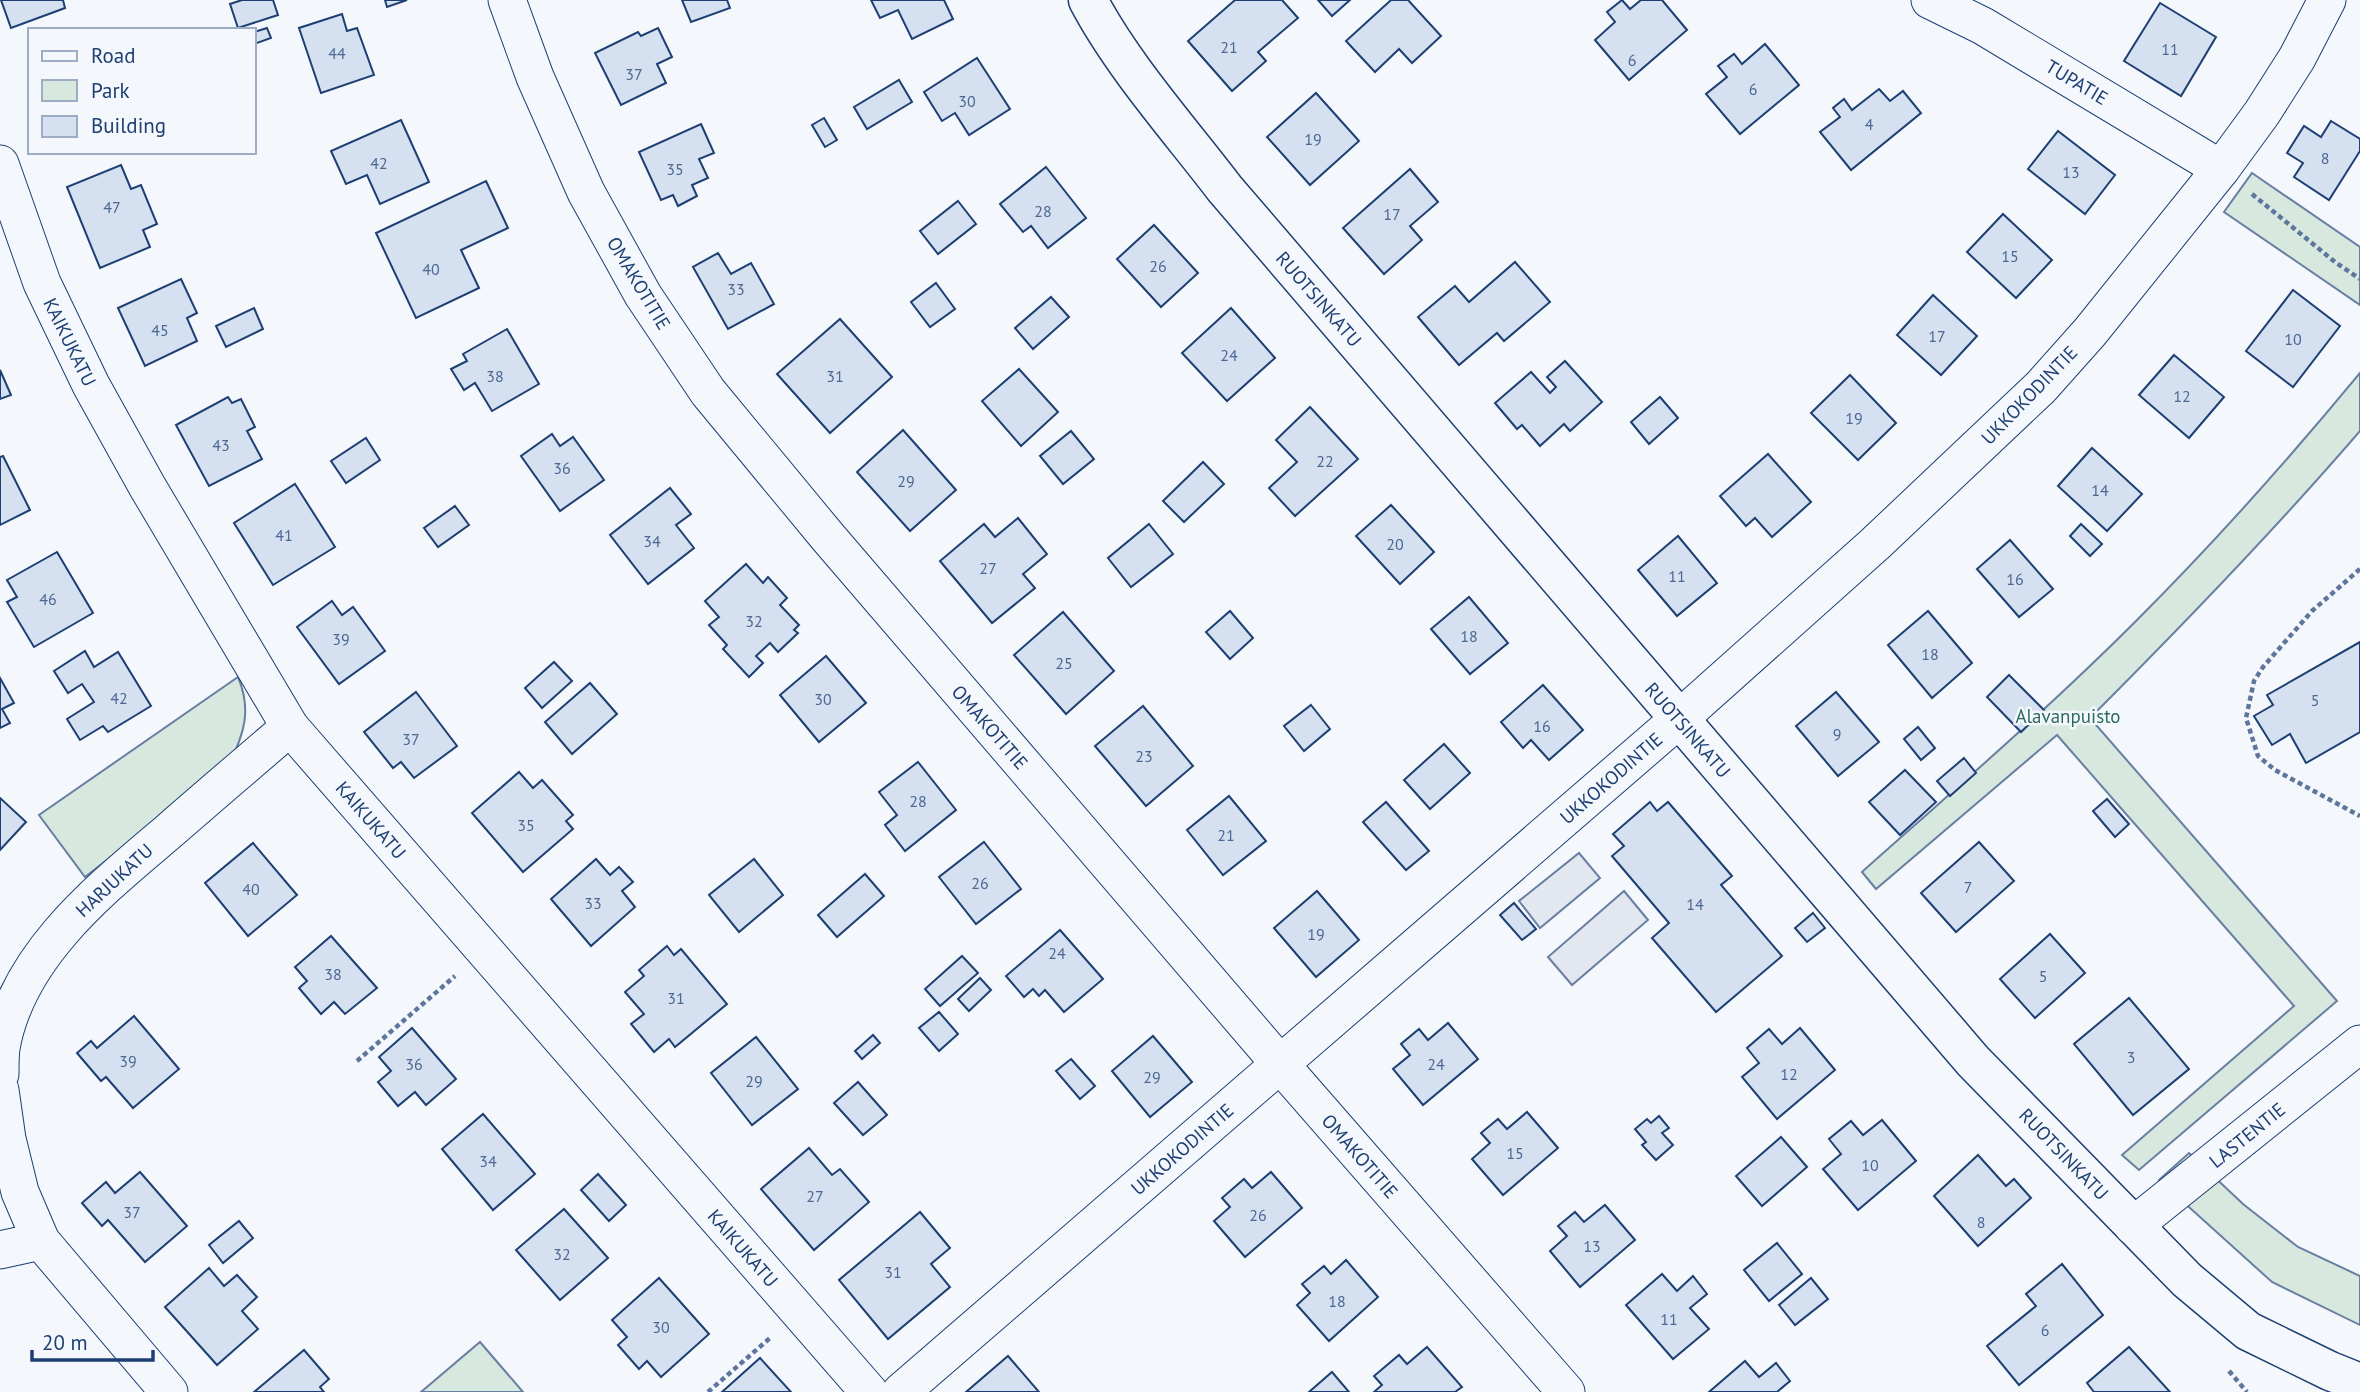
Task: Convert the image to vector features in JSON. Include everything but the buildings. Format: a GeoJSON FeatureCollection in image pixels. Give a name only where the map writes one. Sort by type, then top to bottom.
{"type":"FeatureCollection","features":[{"type":"Feature","properties":{"kind":"street","name":"OMAKOTITIE"},"geometry":{"type":"LineString","coordinates":[[507,0],[535,77],[586,192],[643,295],[708,392],[836,547],[1566,1392]]}},
{"type":"Feature","properties":{"kind":"street","name":"RUOTSINKATU"},"geometry":{"type":"LineString","coordinates":[[1088,0],[1128,62],[1225,190],[1973,1060],[2187,1280],[2248,1331],[2360,1383]]}},
{"type":"Feature","properties":{"kind":"street","name":"TUPATIE"},"geometry":{"type":"LineString","coordinates":[[1930,0],[1983,26],[2221,169]]}},
{"type":"Feature","properties":{"kind":"street","name":"UKKOKODINTIE"},"geometry":{"type":"LineString","coordinates":[[901,1392],[1679,719],[1884,535],[2041,387],[2097,323],[2221,169],[2262,113],[2297,58],[2327,0]]}},
{"type":"Feature","properties":{"kind":"street","name":"KAIKUKATU"},"geometry":{"type":"LineString","coordinates":[[0,164],[42,283],[91,385],[147,486],[290,727],[869,1392]]}},
{"type":"Feature","properties":{"kind":"street","name":"HARJUKATU"},"geometry":{"type":"LineString","coordinates":[[0,1074],[1,1048],[12,1010],[48,945],[98,891],[290,727]]}},
{"type":"Feature","properties":{"kind":"street","name":"LASTENTIE"},"geometry":{"type":"LineString","coordinates":[[2133,1226],[2360,1044]]}},
{"type":"Feature","properties":{"kind":"street"},"geometry":{"type":"LineString","coordinates":[[0,1090],[7,1139],[20,1192],[41,1241],[169,1392]]}},
{"type":"Feature","properties":{"kind":"street"},"geometry":{"type":"LineString","coordinates":[[0,1250],[41,1241]]}},
{"type":"Feature","properties":{"kind":"path"},"geometry":{"type":"LineString","coordinates":[[2221,169],[2335,262],[2360,279]]}},
{"type":"Feature","properties":{"kind":"path"},"geometry":{"type":"LineString","coordinates":[[2360,569],[2312,611],[2263,667],[2254,681],[2246,718],[2258,756],[2275,770],[2360,816]]}},
{"type":"Feature","properties":{"kind":"path"},"geometry":{"type":"LineString","coordinates":[[357,1061],[485,950]]}},
{"type":"Feature","properties":{"kind":"path"},"geometry":{"type":"LineString","coordinates":[[708,1392],[799,1312]]}},
{"type":"Feature","properties":{"kind":"path"},"geometry":{"type":"LineString","coordinates":[[2229,1371],[2247,1392]]}},
{"type":"Feature","properties":{"kind":"green space"},"geometry":{"type":"Polygon","coordinates":[[[2252,173],[2360,247],[2360,305],[2224,212],[2252,173]]]}},
{"type":"Feature","properties":{"kind":"green space","name":"Alavanpuisto"},"geometry":{"type":"Polygon","coordinates":[[[2360,373],[2360,431],[2228,577],[2090,718],[2337,1001],[2139,1170],[2122,1155],[2294,1006],[2057,735],[1876,889],[1862,872],[2035,717],[2136,621],[2251,500],[2360,373]]]}},
{"type":"Feature","properties":{"kind":"green space"},"geometry":{"type":"Polygon","coordinates":[[[238,677],[245,700],[244,722],[239,743],[229,765],[85,877],[39,815],[238,677]]]}},
{"type":"Feature","properties":{"kind":"green space"},"geometry":{"type":"Polygon","coordinates":[[[2189,1153],[2243,1204],[2298,1247],[2360,1276],[2360,1325],[2272,1282],[2159,1180],[2189,1153]]]}},
{"type":"Feature","properties":{"kind":"green space"},"geometry":{"type":"Polygon","coordinates":[[[480,1342],[523,1392],[421,1392],[480,1342]]]}},
{"type":"Feature","properties":{"kind":"shaded area"},"geometry":{"type":"Polygon","coordinates":[[[1579,853],[1600,878],[1540,928],[1519,901],[1579,853]]]}},
{"type":"Feature","properties":{"kind":"shaded area"},"geometry":{"type":"Polygon","coordinates":[[[1624,891],[1648,920],[1572,985],[1548,957],[1624,891]]]}}]}
